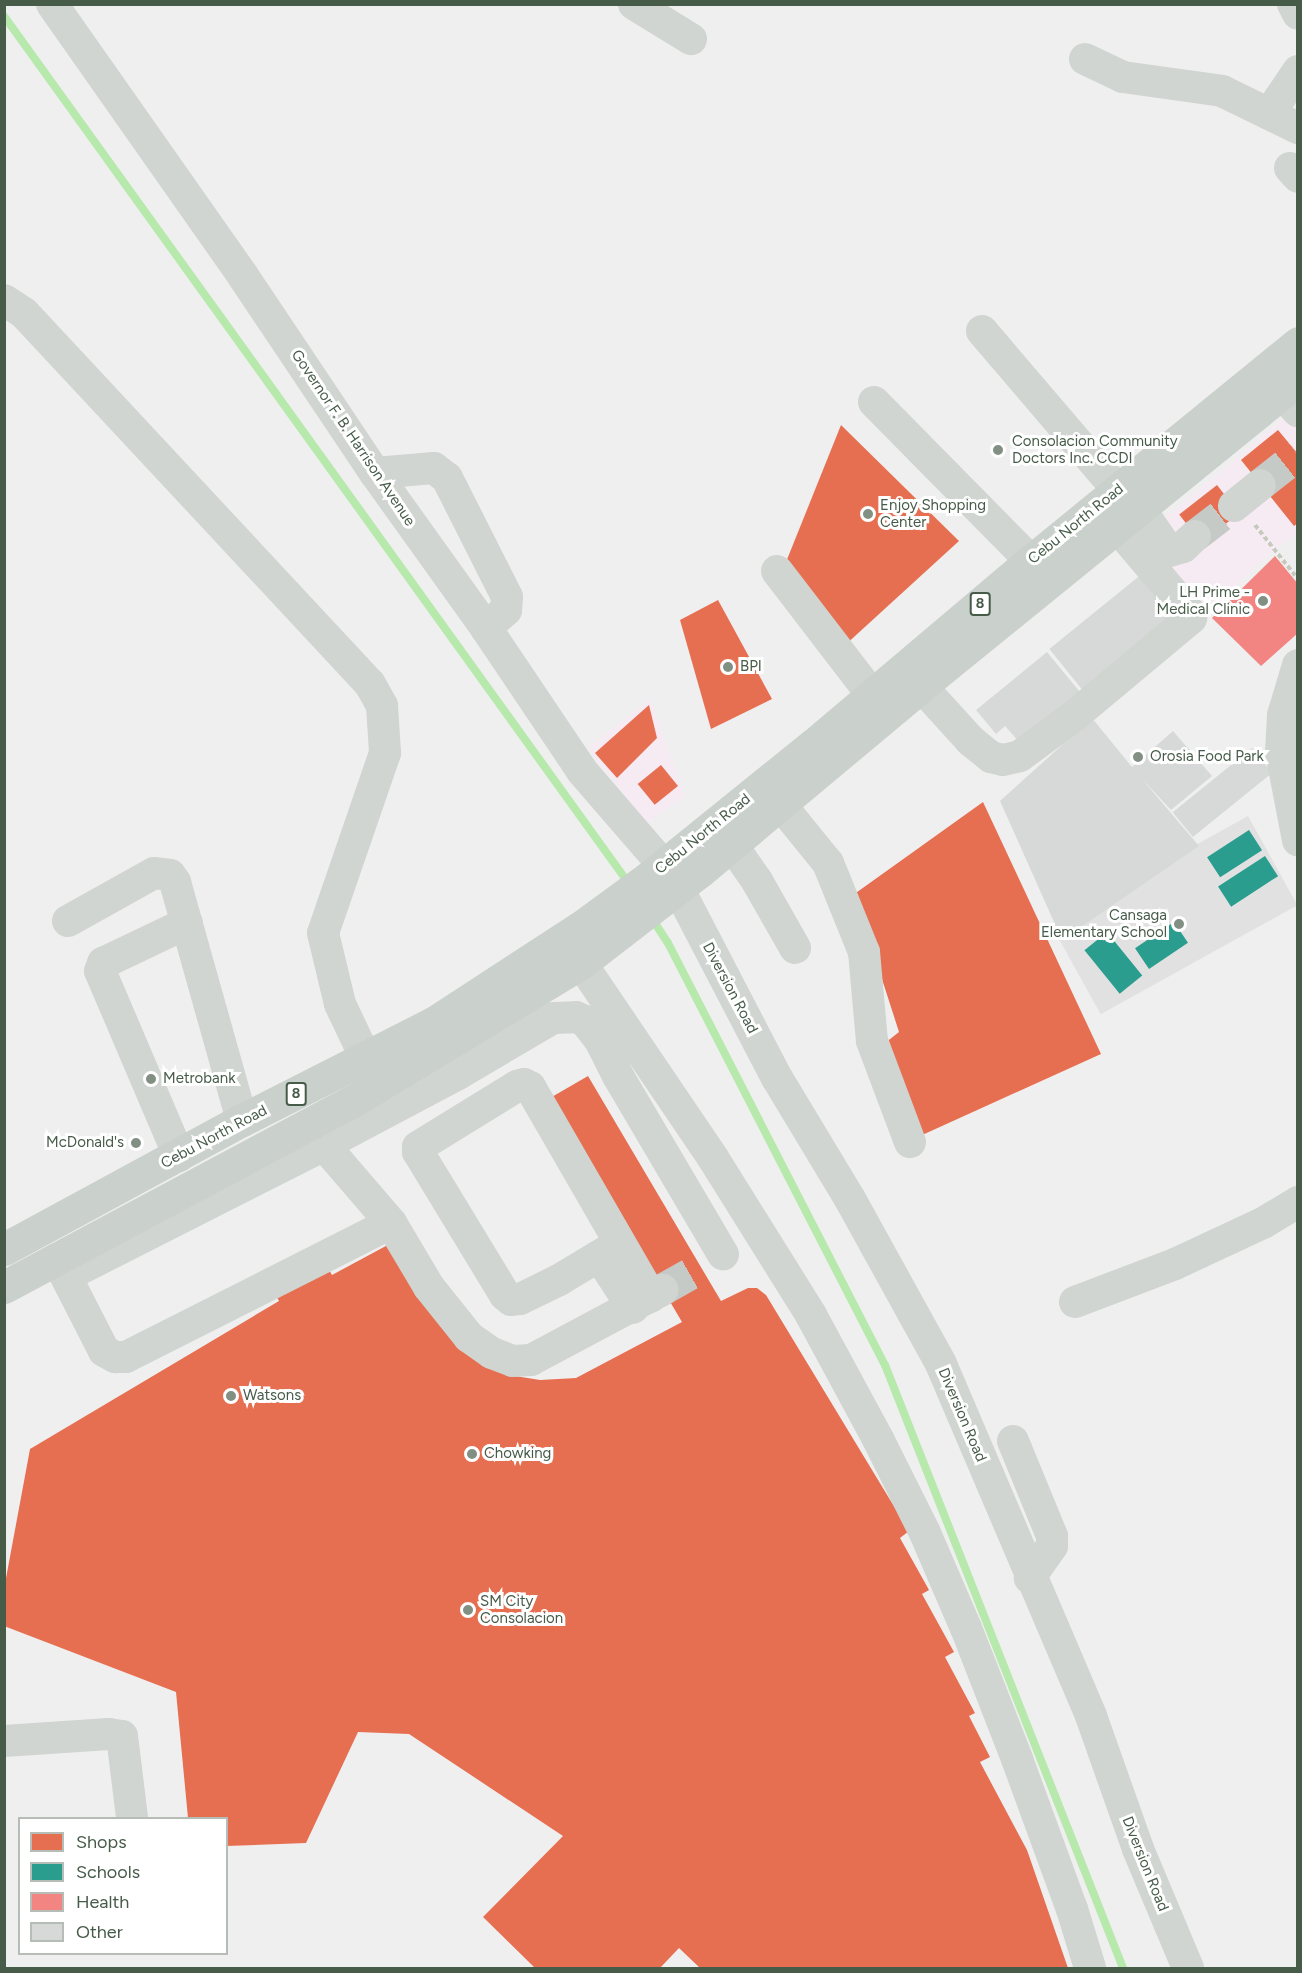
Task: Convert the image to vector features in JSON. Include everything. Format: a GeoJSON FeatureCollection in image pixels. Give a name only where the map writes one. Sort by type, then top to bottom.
{"type":"FeatureCollection","features":[{"type":"Feature","properties":{"kind":"main road","name":"Cebu North Road"},"geometry":{"type":"LineString","coordinates":[[664,883],[732,845],[921,686],[1125,509],[1298,343]]}},
{"type":"Feature","properties":{"kind":"main road","name":"Cebu North Road"},"geometry":{"type":"LineString","coordinates":[[4,1249],[242,1120],[435,1022],[613,922],[664,883],[872,695],[1031,561],[1125,509],[1292,395]]}},
{"type":"Feature","properties":{"kind":"main road","name":"Cebu North Road"},"geometry":{"type":"LineString","coordinates":[[4,1287],[62,1267],[353,1101],[581,963],[613,922]]}},
{"type":"Feature","properties":{"kind":"main road"},"geometry":{"type":"LineString","coordinates":[[41,1228],[62,1267]]}},
{"type":"Feature","properties":{"kind":"street","name":"Governor F. B. Harrison Avenue"},"geometry":{"type":"LineString","coordinates":[[52,4],[243,276],[375,473],[486,628],[582,771],[664,883]]}},
{"type":"Feature","properties":{"kind":"street"},"geometry":{"type":"LineString","coordinates":[[634,4],[691,39]]}},
{"type":"Feature","properties":{"kind":"street"},"geometry":{"type":"LineString","coordinates":[[1293,4],[1298,14]]}},
{"type":"Feature","properties":{"kind":"street"},"geometry":{"type":"LineString","coordinates":[[1085,59],[1123,77],[1222,91],[1298,128]]}},
{"type":"Feature","properties":{"kind":"street"},"geometry":{"type":"LineString","coordinates":[[1269,114],[1298,71]]}},
{"type":"Feature","properties":{"kind":"street"},"geometry":{"type":"LineString","coordinates":[[4,300],[24,313],[370,684],[381,706],[386,753],[323,933],[340,1004],[365,1057]]}},
{"type":"Feature","properties":{"kind":"street"},"geometry":{"type":"LineString","coordinates":[[921,686],[971,741],[991,758],[1002,760],[1020,756],[1074,716],[1191,618],[1125,509],[982,331]]}},
{"type":"Feature","properties":{"kind":"street"},"geometry":{"type":"LineString","coordinates":[[874,402],[1031,561]]}},
{"type":"Feature","properties":{"kind":"street"},"geometry":{"type":"LineString","coordinates":[[375,473],[434,468],[447,478],[507,597],[506,610],[486,628]]}},
{"type":"Feature","properties":{"kind":"street"},"geometry":{"type":"LineString","coordinates":[[1234,506],[1260,485]]}},
{"type":"Feature","properties":{"kind":"street"},"geometry":{"type":"LineString","coordinates":[[1125,509],[1169,551],[1183,547],[1195,536]]}},
{"type":"Feature","properties":{"kind":"street"},"geometry":{"type":"LineString","coordinates":[[777,571],[872,695]]}},
{"type":"Feature","properties":{"kind":"street"},"geometry":{"type":"LineString","coordinates":[[1298,664],[1284,715],[1281,752],[1298,840]]}},
{"type":"Feature","properties":{"kind":"street"},"geometry":{"type":"LineString","coordinates":[[780,804],[828,863],[864,952],[872,1041],[910,1142]]}},
{"type":"Feature","properties":{"kind":"street"},"geometry":{"type":"LineString","coordinates":[[732,845],[757,881],[795,948]]}},
{"type":"Feature","properties":{"kind":"street"},"geometry":{"type":"LineString","coordinates":[[68,921],[154,873],[170,874],[175,882],[242,1120]]}},
{"type":"Feature","properties":{"kind":"street","name":"Diversion Road"},"geometry":{"type":"LineString","coordinates":[[664,883],[777,1078],[850,1198],[941,1364],[1030,1578],[1091,1716],[1138,1850],[1188,1968]]}},
{"type":"Feature","properties":{"kind":"street"},"geometry":{"type":"LineString","coordinates":[[179,1156],[100,971],[103,963],[187,923]]}},
{"type":"Feature","properties":{"kind":"street"},"geometry":{"type":"LineString","coordinates":[[581,963],[713,1158],[816,1324],[925,1533],[1017,1759],[1072,1909],[1090,1968]]}},
{"type":"Feature","properties":{"kind":"street"},"geometry":{"type":"LineString","coordinates":[[390,1223],[126,1357],[115,1357],[104,1351],[62,1267],[324,1145],[458,1074],[553,1018],[576,1017],[592,1028],[600,1040],[712,1261],[761,1236]]}},
{"type":"Feature","properties":{"kind":"street"},"geometry":{"type":"LineString","coordinates":[[324,1145],[390,1223],[429,1287],[469,1337],[492,1353],[513,1361],[531,1360],[649,1298],[609,1250],[554,1114],[530,1087],[524,1084],[421,1143],[418,1152],[505,1295],[511,1300],[520,1299],[549,1285],[609,1250]]}},
{"type":"Feature","properties":{"kind":"street"},"geometry":{"type":"LineString","coordinates":[[1074,1302],[1175,1264],[1263,1223],[1298,1202]]}},
{"type":"Feature","properties":{"kind":"street"},"geometry":{"type":"LineString","coordinates":[[1013,1441],[1052,1536],[1052,1546],[1030,1578]]}},
{"type":"Feature","properties":{"kind":"street"},"geometry":{"type":"LineString","coordinates":[[4,1741],[110,1734],[122,1736],[132,1817]]}},
{"type":"Feature","properties":{"kind":"shaded area"},"geometry":{"type":"Polygon","coordinates":[[[1297,407],[1297,533],[1273,551],[1196,623],[1132,547],[1297,407]]]}},
{"type":"Feature","properties":{"kind":"shaded area"},"geometry":{"type":"Polygon","coordinates":[[[650,699],[685,796],[646,823],[588,748],[650,699]]]}},
{"type":"Feature","properties":{"kind":"shaded area","name":"Cansaga Elementary School"},"geometry":{"type":"Polygon","coordinates":[[[1248,816],[1297,905],[1101,1014],[1051,925],[1248,816]]]}},
{"type":"Feature","properties":{"kind":"building: Shops","name":"Enjoy Shopping Center"},"geometry":{"type":"Polygon","coordinates":[[[841,425],[959,541],[843,647],[782,572],[841,425]]]}},
{"type":"Feature","properties":{"kind":"building: Shops"},"geometry":{"type":"Polygon","coordinates":[[[1278,430],[1298,454],[1298,523],[1294,526],[1241,460],[1278,430]]]}},
{"type":"Feature","properties":{"kind":"building: Shops"},"geometry":{"type":"Polygon","coordinates":[[[1217,485],[1239,513],[1201,543],[1179,515],[1217,485]]]}},
{"type":"Feature","properties":{"kind":"building: Shops"},"geometry":{"type":"Polygon","coordinates":[[[718,600],[772,699],[711,729],[680,620],[718,600]]]}},
{"type":"Feature","properties":{"kind":"building: Shops"},"geometry":{"type":"Polygon","coordinates":[[[649,705],[657,738],[617,778],[595,753],[649,705]]]}},
{"type":"Feature","properties":{"kind":"building: Shops"},"geometry":{"type":"Polygon","coordinates":[[[661,765],[678,786],[655,805],[638,784],[661,765]]]}},
{"type":"Feature","properties":{"kind":"building: Shops"},"geometry":{"type":"Polygon","coordinates":[[[983,802],[1101,1054],[920,1136],[880,1047],[899,1032],[881,976],[846,900],[983,802]]]}},
{"type":"Feature","properties":{"kind":"building: Shops","name":"SM City Consolacion"},"geometry":{"type":"Polygon","coordinates":[[[588,1076],[721,1301],[748,1288],[757,1288],[766,1295],[909,1531],[900,1538],[929,1590],[922,1594],[954,1652],[945,1657],[975,1713],[969,1716],[990,1757],[980,1762],[1027,1850],[1068,1968],[700,1968],[679,1948],[660,1968],[535,1968],[483,1917],[563,1836],[409,1734],[358,1732],[306,1843],[228,1846],[228,1817],[188,1817],[176,1692],[4,1626],[4,1589],[30,1449],[279,1301],[273,1290],[323,1259],[332,1275],[397,1240],[515,1376],[540,1380],[576,1378],[682,1322],[550,1098],[588,1076]]]}},
{"type":"Feature","properties":{"kind":"building: Schools"},"geometry":{"type":"Polygon","coordinates":[[[1249,830],[1262,850],[1220,877],[1207,857],[1249,830]]]}},
{"type":"Feature","properties":{"kind":"building: Schools"},"geometry":{"type":"Polygon","coordinates":[[[1265,856],[1278,876],[1231,907],[1218,886],[1265,856]]]}},
{"type":"Feature","properties":{"kind":"building: Schools"},"geometry":{"type":"Polygon","coordinates":[[[1174,922],[1188,943],[1149,969],[1135,948],[1174,922]]]}},
{"type":"Feature","properties":{"kind":"building: Schools"},"geometry":{"type":"Polygon","coordinates":[[[1107,932],[1142,976],[1120,994],[1084,950],[1107,932]]]}},
{"type":"Feature","properties":{"kind":"building: Health","name":"LH Prime - Medical Clinic"},"geometry":{"type":"Polygon","coordinates":[[[1275,556],[1298,584],[1298,633],[1261,666],[1212,618],[1275,556]]]}},
{"type":"Feature","properties":{"kind":"building: Other"},"geometry":{"type":"Polygon","coordinates":[[[1148,569],[1185,614],[1086,694],[1049,649],[1148,569]]]}},
{"type":"Feature","properties":{"kind":"building: Other"},"geometry":{"type":"Polygon","coordinates":[[[1047,652],[1080,692],[1019,742],[1005,726],[996,734],[976,710],[1047,652]]]}},
{"type":"Feature","properties":{"kind":"building: Other"},"geometry":{"type":"Polygon","coordinates":[[[1092,718],[1132,767],[1173,731],[1212,776],[1171,810],[1142,779],[1199,846],[1062,940],[1000,801],[1092,718]]]}},
{"type":"Feature","properties":{"kind":"building: Other"},"geometry":{"type":"Polygon","coordinates":[[[1252,748],[1272,773],[1193,837],[1173,812],[1252,748]]]}},
{"type":"Feature","properties":{"kind":"waterway"},"geometry":{"type":"LineString","coordinates":[[4,16],[629,884]]}},
{"type":"Feature","properties":{"kind":"waterway"},"geometry":{"type":"LineString","coordinates":[[651,917],[668,943],[885,1365],[1123,1968]]}},
{"type":"Feature","properties":{"kind":"tunnel"},"geometry":{"type":"LineString","coordinates":[[1260,485],[1298,455]]}},
{"type":"Feature","properties":{"kind":"tunnel"},"geometry":{"type":"LineString","coordinates":[[1195,536],[1234,506]]}},
{"type":"Feature","properties":{"kind":"tunnel"},"geometry":{"type":"LineString","coordinates":[[662,1290],[701,1268]]}},
{"type":"Feature","properties":{"kind":"place","name":"Consolacion Community Doctors Inc. CCDI"},"geometry":{"type":"Point","coordinates":[998,450]}},
{"type":"Feature","properties":{"kind":"place","name":"Enjoy Shopping Center"},"geometry":{"type":"Point","coordinates":[868,514]}},
{"type":"Feature","properties":{"kind":"place","name":"LH Prime - Medical Clinic"},"geometry":{"type":"Point","coordinates":[1263,601]}},
{"type":"Feature","properties":{"kind":"place","name":"BPI"},"geometry":{"type":"Point","coordinates":[728,667]}},
{"type":"Feature","properties":{"kind":"place","name":"Orosia Food Park"},"geometry":{"type":"Point","coordinates":[1138,757]}},
{"type":"Feature","properties":{"kind":"place","name":"Cansaga Elementary School"},"geometry":{"type":"Point","coordinates":[1179,924]}},
{"type":"Feature","properties":{"kind":"place","name":"Metrobank"},"geometry":{"type":"Point","coordinates":[151,1079]}},
{"type":"Feature","properties":{"kind":"place","name":"McDonald's"},"geometry":{"type":"Point","coordinates":[136,1143]}},
{"type":"Feature","properties":{"kind":"place","name":"Watsons"},"geometry":{"type":"Point","coordinates":[231,1396]}},
{"type":"Feature","properties":{"kind":"place","name":"Chowking"},"geometry":{"type":"Point","coordinates":[472,1454]}},
{"type":"Feature","properties":{"kind":"place","name":"SM City Consolacion"},"geometry":{"type":"Point","coordinates":[468,1610]}}]}
